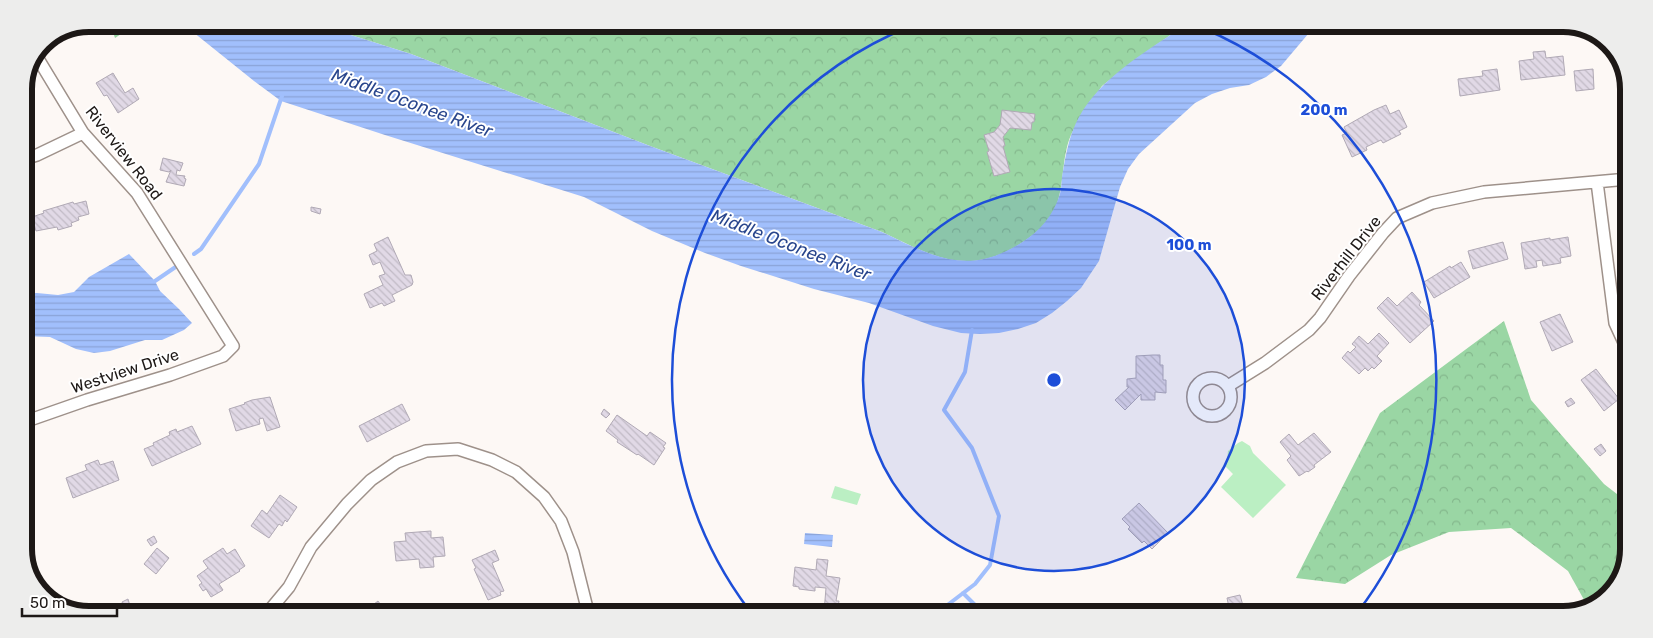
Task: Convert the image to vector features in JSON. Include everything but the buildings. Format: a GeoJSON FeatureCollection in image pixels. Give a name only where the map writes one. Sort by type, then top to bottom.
{"type":"FeatureCollection","features":[{"type":"Feature","properties":{"kind":"street","name":"Riverview Road"},"geometry":{"type":"LineString","coordinates":[[40,62],[83,133],[138,193],[233,346]]}},
{"type":"Feature","properties":{"kind":"street"},"geometry":{"type":"LineString","coordinates":[[32,157],[83,133]]}},
{"type":"Feature","properties":{"kind":"street","name":"Riverhill Drive"},"geometry":{"type":"LineString","coordinates":[[1228,386],[1272,359],[1309,330],[1320,318],[1383,232],[1398,218],[1432,203],[1484,192],[1620,180]]}},
{"type":"Feature","properties":{"kind":"street"},"geometry":{"type":"LineString","coordinates":[[1597,182],[1615,323],[1620,334]]}},
{"type":"Feature","properties":{"kind":"street","name":"Westview Drive"},"geometry":{"type":"LineString","coordinates":[[33,419],[224,356],[233,346]]}},
{"type":"Feature","properties":{"kind":"street"},"geometry":{"type":"LineString","coordinates":[[272,606],[289,587],[312,548],[346,504],[371,480],[397,462],[426,451],[458,449],[492,460],[516,472],[542,493],[560,521],[573,552],[586,606]]}},
{"type":"Feature","properties":{"kind":"green space"},"geometry":{"type":"Polygon","coordinates":[[[113,32],[124,32],[115,38],[113,32]]]}},
{"type":"Feature","properties":{"kind":"green space"},"geometry":{"type":"Polygon","coordinates":[[[341,32],[1175,32],[1131,63],[1102,86],[1097,93],[1071,135],[1058,200],[1055,209],[1045,224],[1025,241],[1001,254],[966,261],[950,259],[917,249],[882,232],[650,146],[411,54],[341,32]]]}},
{"type":"Feature","properties":{"kind":"green space"},"geometry":{"type":"Polygon","coordinates":[[[1504,321],[1531,400],[1604,484],[1620,496],[1620,556],[1615,574],[1609,583],[1595,596],[1585,601],[1568,571],[1511,528],[1449,532],[1391,555],[1345,584],[1296,578],[1380,413],[1504,321]]]}},
{"type":"Feature","properties":{"kind":"green space"},"geometry":{"type":"Polygon","coordinates":[[[1242,441],[1250,446],[1253,453],[1286,485],[1253,518],[1221,487],[1233,474],[1224,465],[1227,460],[1228,451],[1242,441]]]}},
{"type":"Feature","properties":{"kind":"green space"},"geometry":{"type":"Polygon","coordinates":[[[835,486],[861,494],[857,505],[831,498],[835,486]]]}},
{"type":"Feature","properties":{"kind":"water","name":"Middle Oconee River"},"geometry":{"type":"Polygon","coordinates":[[[193,32],[341,32],[411,54],[650,146],[882,232],[917,249],[950,259],[966,261],[984,259],[1002,253],[1021,243],[1040,228],[1050,216],[1057,202],[1061,191],[1064,164],[1071,136],[1079,117],[1088,103],[1123,68],[1175,32],[1310,32],[1281,66],[1266,77],[1249,85],[1230,88],[1212,94],[1195,103],[1139,154],[1128,169],[1120,187],[1099,261],[1081,288],[1067,301],[1036,323],[999,333],[980,334],[961,333],[933,326],[869,303],[814,289],[741,266],[652,231],[584,197],[281,101],[193,32]]]}},
{"type":"Feature","properties":{"kind":"water"},"geometry":{"type":"Polygon","coordinates":[[[129,254],[155,281],[160,291],[192,323],[184,330],[162,340],[145,340],[110,351],[94,353],[76,349],[50,337],[33,336],[32,293],[58,295],[74,292],[89,277],[129,254]]]}},
{"type":"Feature","properties":{"kind":"water"},"geometry":{"type":"Polygon","coordinates":[[[805,533],[833,535],[832,547],[804,544],[805,533]]]}},
{"type":"Feature","properties":{"kind":"waterway"},"geometry":{"type":"LineString","coordinates":[[194,254],[201,249],[259,164],[282,96]]}},
{"type":"Feature","properties":{"kind":"waterway"},"geometry":{"type":"LineString","coordinates":[[155,281],[177,266]]}},
{"type":"Feature","properties":{"kind":"waterway"},"geometry":{"type":"LineString","coordinates":[[946,606],[975,584],[990,565],[999,516],[972,448],[944,410],[965,372],[972,330]]}},
{"type":"Feature","properties":{"kind":"waterway"},"geometry":{"type":"LineString","coordinates":[[963,593],[976,606]]}}]}
